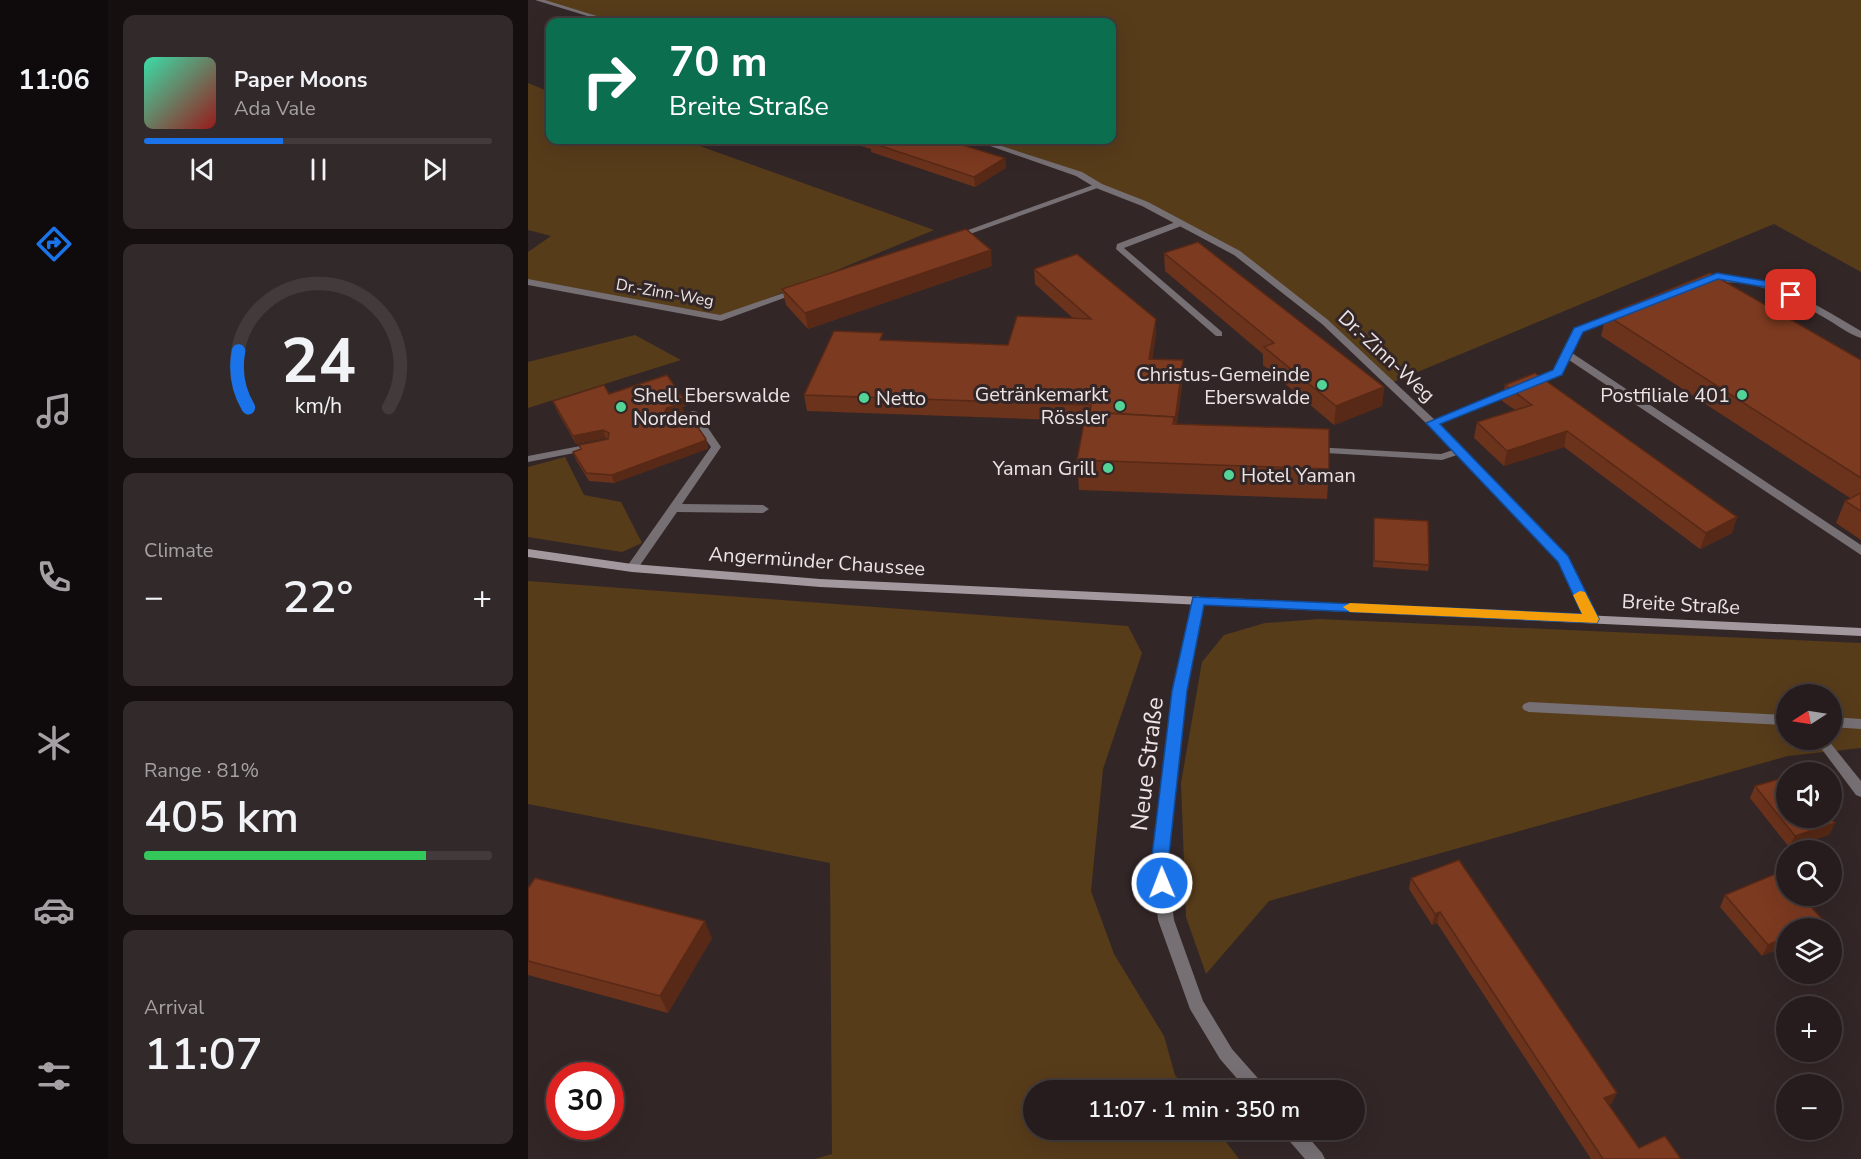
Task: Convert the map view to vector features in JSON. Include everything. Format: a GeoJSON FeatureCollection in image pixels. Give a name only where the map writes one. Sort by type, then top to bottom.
{"type":"FeatureCollection","features":[{"type":"Feature","properties":{"kind":"main road","name":"Angermünder Chaussee"},"geometry":{"type":"LineString","coordinates":[[528,553],[632,568],[820,583],[1104,595]]}},
{"type":"Feature","properties":{"kind":"main road","name":"Breite Straße"},"geometry":{"type":"LineString","coordinates":[[1104,595],[1861,632]]}},
{"type":"Feature","properties":{"kind":"street"},"geometry":{"type":"LineString","coordinates":[[538,0],[600,18]]}},
{"type":"Feature","properties":{"kind":"street","name":"Dr.-Zinn-Weg"},"geometry":{"type":"LineString","coordinates":[[989,144],[1079,174],[1099,186],[1145,204],[1181,223],[1237,253],[1325,322],[1432,423],[1563,560],[1592,619]]}},
{"type":"Feature","properties":{"kind":"street"},"geometry":{"type":"LineString","coordinates":[[943,241],[1099,186]]}},
{"type":"Feature","properties":{"kind":"street"},"geometry":{"type":"LineString","coordinates":[[1181,223],[1120,246],[1120,249],[1220,334]]}},
{"type":"Feature","properties":{"kind":"street"},"geometry":{"type":"LineString","coordinates":[[1696,284],[1717,276],[1773,285],[1861,335]]}},
{"type":"Feature","properties":{"kind":"street","name":"Dr.-Zinn-Weg"},"geometry":{"type":"LineString","coordinates":[[528,282],[721,318],[810,287]]}},
{"type":"Feature","properties":{"kind":"street"},"geometry":{"type":"LineString","coordinates":[[1432,423],[1558,372],[1578,330],[1632,309]]}},
{"type":"Feature","properties":{"kind":"street"},"geometry":{"type":"LineString","coordinates":[[1567,354],[1861,551]]}},
{"type":"Feature","properties":{"kind":"street"},"geometry":{"type":"LineString","coordinates":[[632,568],[716,447],[693,414],[674,420]]}},
{"type":"Feature","properties":{"kind":"street"},"geometry":{"type":"LineString","coordinates":[[528,459],[606,443]]}},
{"type":"Feature","properties":{"kind":"street"},"geometry":{"type":"LineString","coordinates":[[1301,449],[1442,457],[1459,451]]}},
{"type":"Feature","properties":{"kind":"street"},"geometry":{"type":"LineString","coordinates":[[674,508],[763,509]]}},
{"type":"Feature","properties":{"kind":"street","name":"Neue Straße"},"geometry":{"type":"LineString","coordinates":[[1198,600],[1179,691],[1160,864],[1166,920],[1196,1004],[1226,1054],[1248,1080]]}},
{"type":"Feature","properties":{"kind":"street"},"geometry":{"type":"LineString","coordinates":[[1529,707],[1776,719]]}},
{"type":"Feature","properties":{"kind":"street"},"geometry":{"type":"LineString","coordinates":[[1842,723],[1861,724]]}},
{"type":"Feature","properties":{"kind":"street"},"geometry":{"type":"LineString","coordinates":[[1829,750],[1861,791]]}},
{"type":"Feature","properties":{"kind":"street"},"geometry":{"type":"LineString","coordinates":[[1300,1140],[1316,1159]]}},
{"type":"Feature","properties":{"kind":"shaded area"},"geometry":{"type":"Polygon","coordinates":[[[538,0],[1861,0],[1861,272],[1774,224],[1391,383],[1325,322],[1237,253],[1079,174],[989,144],[1116,144],[1116,18],[599,18],[538,0]]]}},
{"type":"Feature","properties":{"kind":"shaded area"},"geometry":{"type":"Polygon","coordinates":[[[528,83],[546,90],[546,144],[694,144],[934,230],[721,318],[528,282],[528,252],[551,236],[528,230],[528,83]]]}},
{"type":"Feature","properties":{"kind":"shaded area"},"geometry":{"type":"Polygon","coordinates":[[[635,335],[681,360],[528,408],[528,362],[635,335]]]}},
{"type":"Feature","properties":{"kind":"shaded area"},"geometry":{"type":"Polygon","coordinates":[[[565,457],[584,495],[621,502],[642,543],[622,552],[528,537],[528,467],[565,457]]]}},
{"type":"Feature","properties":{"kind":"shaded area"},"geometry":{"type":"Polygon","coordinates":[[[528,581],[1128,626],[1142,653],[1103,769],[1091,891],[1114,954],[1164,1036],[1175,1075],[1179,1080],[1023,1080],[1023,1140],[1225,1140],[1239,1159],[815,1159],[832,1154],[830,863],[528,804],[528,581]]]}},
{"type":"Feature","properties":{"kind":"shaded area"},"geometry":{"type":"Polygon","coordinates":[[[1319,619],[1861,643],[1861,748],[1788,756],[1269,901],[1206,974],[1186,917],[1181,783],[1202,662],[1224,635],[1265,623],[1319,619]]]}},
{"type":"Feature","properties":{"kind":"building"},"geometry":{"type":"Polygon","coordinates":[[[875,144],[959,144],[1005,158],[974,177],[875,144]]]}},
{"type":"Feature","properties":{"kind":"building"},"geometry":{"type":"Polygon","coordinates":[[[966,229],[991,250],[805,313],[782,289],[966,229]]]}},
{"type":"Feature","properties":{"kind":"building"},"geometry":{"type":"Polygon","coordinates":[[[1198,242],[1384,387],[1336,406],[1264,347],[1274,343],[1164,253],[1198,242]]]}},
{"type":"Feature","properties":{"kind":"building"},"geometry":{"type":"Polygon","coordinates":[[[1077,254],[1156,319],[1149,359],[1183,360],[1175,421],[1174,417],[1090,412],[1091,405],[804,395],[834,331],[883,333],[880,340],[1008,345],[1017,316],[1091,319],[1034,269],[1077,254]]]}},
{"type":"Feature","properties":{"kind":"building"},"geometry":{"type":"Polygon","coordinates":[[[1710,273],[1861,360],[1861,478],[1606,315],[1710,273]]]}},
{"type":"Feature","properties":{"kind":"building"},"geometry":{"type":"Polygon","coordinates":[[[1535,373],[1737,517],[1706,533],[1567,431],[1507,451],[1477,422],[1532,405],[1505,385],[1535,373]]]}},
{"type":"Feature","properties":{"kind":"building"},"geometry":{"type":"Polygon","coordinates":[[[667,375],[683,398],[678,400],[681,404],[667,408],[664,413],[672,417],[688,413],[706,439],[612,475],[586,473],[573,452],[581,449],[579,445],[608,439],[609,433],[603,430],[573,436],[553,401],[604,385],[609,394],[667,375]]]}},
{"type":"Feature","properties":{"kind":"building"},"geometry":{"type":"Polygon","coordinates":[[[1086,412],[1174,417],[1173,424],[1329,429],[1329,469],[1077,460],[1086,412]]]}},
{"type":"Feature","properties":{"kind":"building"},"geometry":{"type":"Polygon","coordinates":[[[1861,493],[1861,511],[1845,501],[1861,493]]]}},
{"type":"Feature","properties":{"kind":"building"},"geometry":{"type":"Polygon","coordinates":[[[1374,518],[1428,521],[1429,565],[1374,561],[1374,518]]]}},
{"type":"Feature","properties":{"kind":"building"},"geometry":{"type":"Polygon","coordinates":[[[1776,780],[1776,812],[1755,786],[1776,780]]]}},
{"type":"Feature","properties":{"kind":"building"},"geometry":{"type":"Polygon","coordinates":[[[1789,828],[1820,828],[1795,836],[1789,828]]]}},
{"type":"Feature","properties":{"kind":"building"},"geometry":{"type":"Polygon","coordinates":[[[1459,860],[1617,1093],[1604,1098],[1639,1148],[1665,1136],[1681,1159],[1603,1159],[1440,912],[1435,914],[1411,878],[1459,860]]]}},
{"type":"Feature","properties":{"kind":"building"},"geometry":{"type":"Polygon","coordinates":[[[1776,874],[1776,906],[1810,906],[1821,918],[1776,918],[1776,941],[1768,945],[1725,895],[1776,874]]]}},
{"type":"Feature","properties":{"kind":"building"},"geometry":{"type":"Polygon","coordinates":[[[535,878],[705,921],[660,996],[528,961],[528,888],[535,878]]]}},
{"type":"Feature","properties":{"kind":"slow traffic"},"geometry":{"type":"LineString","coordinates":[[1350,607],[1592,619],[1580,595]]}},
{"type":"Feature","properties":{"kind":"place","name":"Christus-Gemeinde Eberswalde"},"geometry":{"type":"Point","coordinates":[1322,385]}},
{"type":"Feature","properties":{"kind":"place","name":"Postfiliale 401"},"geometry":{"type":"Point","coordinates":[1742,395]}},
{"type":"Feature","properties":{"kind":"place","name":"Netto"},"geometry":{"type":"Point","coordinates":[864,398]}},
{"type":"Feature","properties":{"kind":"place","name":"Getränkemarkt Rössler"},"geometry":{"type":"Point","coordinates":[1120,406]}},
{"type":"Feature","properties":{"kind":"place","name":"Shell Eberswalde Nordend"},"geometry":{"type":"Point","coordinates":[621,407]}},
{"type":"Feature","properties":{"kind":"place","name":"Yaman Grill"},"geometry":{"type":"Point","coordinates":[1108,468]}},
{"type":"Feature","properties":{"kind":"place","name":"Hotel Yaman"},"geometry":{"type":"Point","coordinates":[1229,475]}},
{"type":"Feature","properties":{"kind":"route"},"geometry":{"type":"LineString","coordinates":[[1162,883],[1160,864],[1179,691],[1198,600],[1592,619],[1563,560],[1432,423],[1558,372],[1578,330],[1717,276],[1773,285],[1791,295]]}}]}
